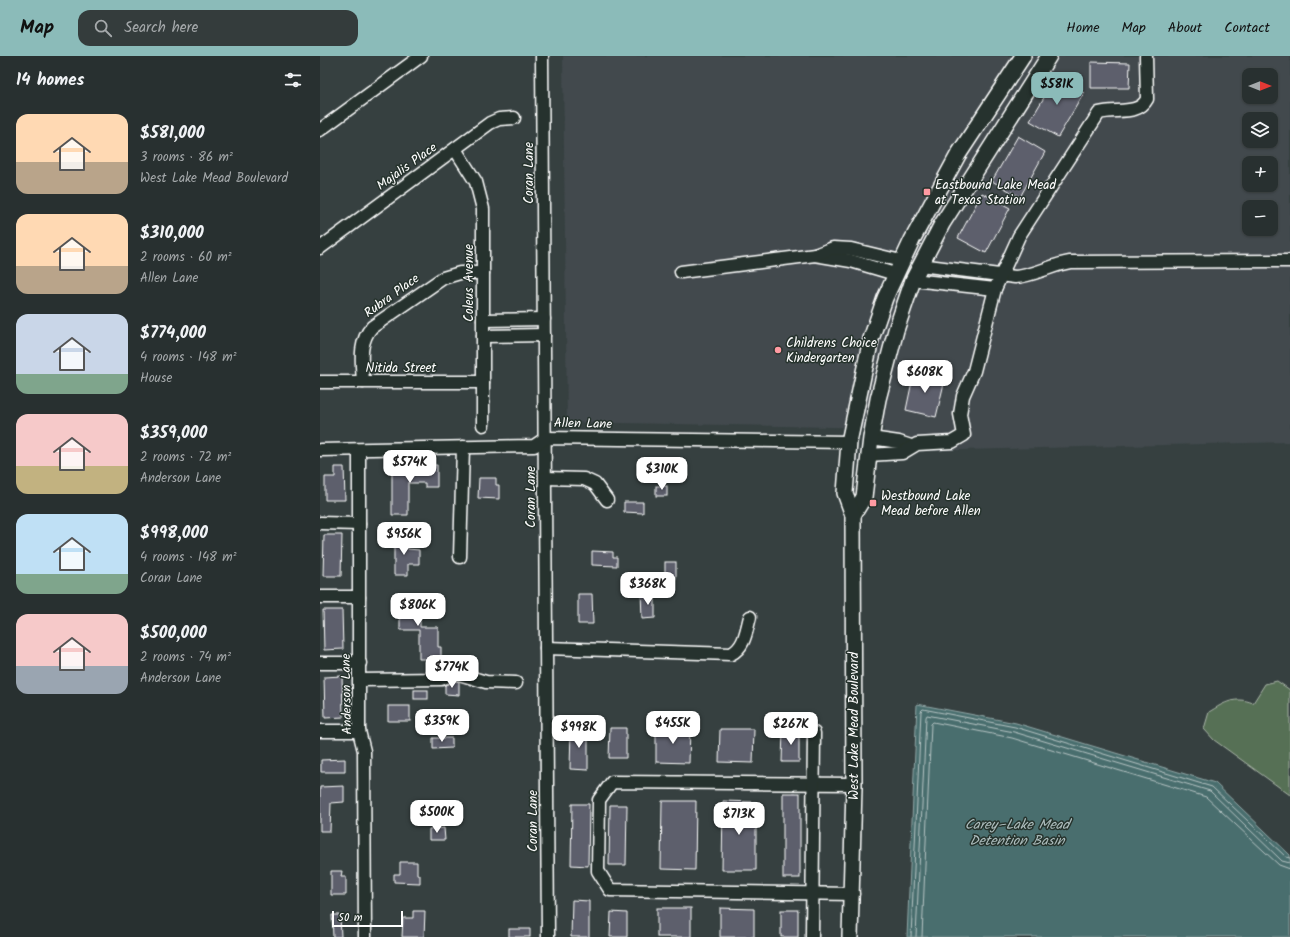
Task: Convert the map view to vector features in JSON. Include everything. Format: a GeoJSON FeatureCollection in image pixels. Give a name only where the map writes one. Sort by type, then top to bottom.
{"type":"FeatureCollection","features":[{"type":"Feature","properties":{"kind":"main road","name":"West Lake Mead Boulevard"},"geometry":{"type":"LineString","coordinates":[[850,937],[854,784],[853,515],[845,493],[849,442],[871,339],[894,274],[958,155],[1023,56]]}},
{"type":"Feature","properties":{"kind":"main road"},"geometry":{"type":"LineString","coordinates":[[853,515],[864,497],[868,455],[885,366],[913,280],[946,218],[1049,56]]}},
{"type":"Feature","properties":{"kind":"main road"},"geometry":{"type":"LineString","coordinates":[[901,261],[920,265]]}},
{"type":"Feature","properties":{"kind":"main road"},"geometry":{"type":"LineString","coordinates":[[894,274],[913,280]]}},
{"type":"Feature","properties":{"kind":"street"},"geometry":{"type":"LineString","coordinates":[[320,130],[421,56]]}},
{"type":"Feature","properties":{"kind":"street","name":"Coran Lane"},"geometry":{"type":"LineString","coordinates":[[542,56],[546,438],[548,937]]}},
{"type":"Feature","properties":{"kind":"street"},"geometry":{"type":"LineString","coordinates":[[868,455],[902,453],[911,446],[917,444],[952,442],[964,435],[960,414],[963,396],[974,371],[995,289],[1019,236],[1096,116],[1104,111],[1138,109],[1144,105],[1147,99],[1146,56]]}},
{"type":"Feature","properties":{"kind":"street","name":"Majalis Place"},"geometry":{"type":"LineString","coordinates":[[320,248],[490,123],[499,119],[514,118]]}},
{"type":"Feature","properties":{"kind":"street","name":"Coleus Avenue"},"geometry":{"type":"LineString","coordinates":[[455,149],[476,182],[482,200],[483,425]]}},
{"type":"Feature","properties":{"kind":"street"},"geometry":{"type":"LineString","coordinates":[[681,272],[815,255],[833,248],[851,249],[901,261]]}},
{"type":"Feature","properties":{"kind":"street"},"geometry":{"type":"LineString","coordinates":[[815,255],[851,261],[894,274]]}},
{"type":"Feature","properties":{"kind":"street"},"geometry":{"type":"LineString","coordinates":[[920,265],[1001,276],[1024,277],[1056,265],[1070,262],[1290,261]]}},
{"type":"Feature","properties":{"kind":"street","name":"Rubra Place"},"geometry":{"type":"LineString","coordinates":[[362,382],[362,345],[364,336],[372,327],[443,278],[460,273],[483,273]]}},
{"type":"Feature","properties":{"kind":"street"},"geometry":{"type":"LineString","coordinates":[[913,280],[995,289]]}},
{"type":"Feature","properties":{"kind":"street"},"geometry":{"type":"LineString","coordinates":[[483,320],[544,320]]}},
{"type":"Feature","properties":{"kind":"street"},"geometry":{"type":"LineString","coordinates":[[483,336],[544,335]]}},
{"type":"Feature","properties":{"kind":"street","name":"Nitida Street"},"geometry":{"type":"LineString","coordinates":[[320,382],[483,382]]}},
{"type":"Feature","properties":{"kind":"street","name":"Allen Lane"},"geometry":{"type":"LineString","coordinates":[[320,450],[534,446],[546,438],[849,442]]}},
{"type":"Feature","properties":{"kind":"street"},"geometry":{"type":"LineString","coordinates":[[871,438],[899,442],[911,446]]}},
{"type":"Feature","properties":{"kind":"street"},"geometry":{"type":"LineString","coordinates":[[460,557],[463,447]]}},
{"type":"Feature","properties":{"kind":"street","name":"Anderson Lane"},"geometry":{"type":"LineString","coordinates":[[359,450],[359,731],[364,750],[365,937]]}},
{"type":"Feature","properties":{"kind":"street"},"geometry":{"type":"LineString","coordinates":[[545,478],[584,479],[595,484],[606,500]]}},
{"type":"Feature","properties":{"kind":"street"},"geometry":{"type":"LineString","coordinates":[[320,523],[359,524]]}},
{"type":"Feature","properties":{"kind":"street"},"geometry":{"type":"LineString","coordinates":[[320,597],[359,597]]}},
{"type":"Feature","properties":{"kind":"street"},"geometry":{"type":"LineString","coordinates":[[546,648],[731,654],[738,651],[743,643],[750,617]]}},
{"type":"Feature","properties":{"kind":"street"},"geometry":{"type":"LineString","coordinates":[[320,663],[360,663]]}},
{"type":"Feature","properties":{"kind":"street"},"geometry":{"type":"LineString","coordinates":[[360,680],[441,679],[456,673],[486,682],[516,683]]}},
{"type":"Feature","properties":{"kind":"street"},"geometry":{"type":"LineString","coordinates":[[320,731],[359,731]]}},
{"type":"Feature","properties":{"kind":"street"},"geometry":{"type":"LineString","coordinates":[[812,937],[814,733]]}},
{"type":"Feature","properties":{"kind":"street"},"geometry":{"type":"LineString","coordinates":[[852,894],[610,890],[598,871],[599,800],[612,782],[854,784]]}},
{"type":"Feature","properties":{"kind":"shaded area"},"geometry":{"type":"Polygon","coordinates":[[[563,56],[1290,56],[1290,442],[878,452],[884,428],[567,422],[563,56]]]}},
{"type":"Feature","properties":{"kind":"green space"},"geometry":{"type":"Polygon","coordinates":[[[1277,681],[1290,690],[1290,795],[1214,740],[1204,729],[1209,712],[1230,701],[1241,700],[1253,703],[1265,684],[1277,681]]]}},
{"type":"Feature","properties":{"kind":"water","name":"Carey–Lake Mead Detention Basin"},"geometry":{"type":"Polygon","coordinates":[[[917,704],[1016,723],[1215,783],[1290,855],[1290,937],[907,937],[917,704]]]}},
{"type":"Feature","properties":{"kind":"building"},"geometry":{"type":"Polygon","coordinates":[[[1091,62],[1130,63],[1129,88],[1091,88],[1091,62]]]}},
{"type":"Feature","properties":{"kind":"building"},"geometry":{"type":"Polygon","coordinates":[[[1058,74],[1067,79],[1065,82],[1084,93],[1058,137],[1030,121],[1058,74]]]}},
{"type":"Feature","properties":{"kind":"building"},"geometry":{"type":"Polygon","coordinates":[[[1018,136],[1045,152],[1020,197],[992,181],[1018,136]]]}},
{"type":"Feature","properties":{"kind":"building"},"geometry":{"type":"Polygon","coordinates":[[[982,193],[1010,208],[986,253],[958,238],[982,193]]]}},
{"type":"Feature","properties":{"kind":"building"},"geometry":{"type":"Polygon","coordinates":[[[914,372],[945,379],[936,417],[906,410],[914,372]]]}},
{"type":"Feature","properties":{"kind":"building"},"geometry":{"type":"Polygon","coordinates":[[[437,465],[437,487],[425,487],[425,483],[408,483],[408,515],[392,515],[392,466],[437,465]]]}},
{"type":"Feature","properties":{"kind":"building"},"geometry":{"type":"Polygon","coordinates":[[[335,467],[344,467],[345,500],[325,500],[325,477],[335,477],[335,467]]]}},
{"type":"Feature","properties":{"kind":"building"},"geometry":{"type":"Polygon","coordinates":[[[479,478],[496,478],[496,485],[499,485],[499,499],[478,498],[479,478]]]}},
{"type":"Feature","properties":{"kind":"building"},"geometry":{"type":"Polygon","coordinates":[[[656,486],[667,486],[667,496],[656,496],[656,486]]]}},
{"type":"Feature","properties":{"kind":"building"},"geometry":{"type":"Polygon","coordinates":[[[624,502],[643,502],[643,513],[624,512],[624,502]]]}},
{"type":"Feature","properties":{"kind":"building"},"geometry":{"type":"Polygon","coordinates":[[[324,535],[342,535],[341,576],[323,576],[324,535]]]}},
{"type":"Feature","properties":{"kind":"building"},"geometry":{"type":"Polygon","coordinates":[[[394,536],[408,536],[408,549],[419,550],[419,564],[408,564],[408,575],[394,575],[394,536]]]}},
{"type":"Feature","properties":{"kind":"building"},"geometry":{"type":"Polygon","coordinates":[[[592,551],[613,552],[613,557],[617,557],[617,566],[592,565],[592,551]]]}},
{"type":"Feature","properties":{"kind":"building"},"geometry":{"type":"Polygon","coordinates":[[[665,562],[676,562],[676,578],[665,578],[665,562]]]}},
{"type":"Feature","properties":{"kind":"building"},"geometry":{"type":"Polygon","coordinates":[[[641,592],[650,592],[650,598],[655,598],[655,618],[642,619],[641,592]]]}},
{"type":"Feature","properties":{"kind":"building"},"geometry":{"type":"Polygon","coordinates":[[[578,594],[592,594],[593,624],[578,624],[578,594]]]}},
{"type":"Feature","properties":{"kind":"building"},"geometry":{"type":"Polygon","coordinates":[[[393,596],[415,596],[415,607],[420,607],[420,627],[438,627],[438,647],[441,647],[441,659],[419,659],[419,630],[400,630],[400,609],[393,609],[393,596]]]}},
{"type":"Feature","properties":{"kind":"building"},"geometry":{"type":"Polygon","coordinates":[[[323,610],[342,610],[343,649],[324,650],[323,610]]]}},
{"type":"Feature","properties":{"kind":"building"},"geometry":{"type":"Polygon","coordinates":[[[342,676],[343,717],[325,718],[324,677],[342,676]]]}},
{"type":"Feature","properties":{"kind":"building"},"geometry":{"type":"Polygon","coordinates":[[[456,681],[459,682],[459,695],[445,694],[445,685],[456,681]]]}},
{"type":"Feature","properties":{"kind":"building"},"geometry":{"type":"Polygon","coordinates":[[[414,690],[428,690],[428,699],[414,699],[414,690]]]}},
{"type":"Feature","properties":{"kind":"building"},"geometry":{"type":"Polygon","coordinates":[[[388,706],[410,706],[410,721],[388,721],[388,706]]]}},
{"type":"Feature","properties":{"kind":"building"},"geometry":{"type":"Polygon","coordinates":[[[571,728],[588,728],[588,770],[570,769],[571,728]]]}},
{"type":"Feature","properties":{"kind":"building"},"geometry":{"type":"Polygon","coordinates":[[[610,728],[626,728],[626,758],[609,758],[610,728]]]}},
{"type":"Feature","properties":{"kind":"building"},"geometry":{"type":"Polygon","coordinates":[[[656,728],[690,728],[689,763],[656,762],[656,728]]]}},
{"type":"Feature","properties":{"kind":"building"},"geometry":{"type":"Polygon","coordinates":[[[720,729],[754,729],[753,763],[719,762],[720,729]]]}},
{"type":"Feature","properties":{"kind":"building"},"geometry":{"type":"Polygon","coordinates":[[[783,729],[799,729],[799,762],[782,762],[783,729]]]}},
{"type":"Feature","properties":{"kind":"building"},"geometry":{"type":"Polygon","coordinates":[[[433,738],[452,738],[452,748],[433,749],[433,738]]]}},
{"type":"Feature","properties":{"kind":"building"},"geometry":{"type":"Polygon","coordinates":[[[345,759],[345,772],[321,772],[321,760],[345,759]]]}},
{"type":"Feature","properties":{"kind":"building"},"geometry":{"type":"Polygon","coordinates":[[[344,786],[344,802],[331,803],[330,831],[320,831],[320,787],[344,786]]]}},
{"type":"Feature","properties":{"kind":"building"},"geometry":{"type":"Polygon","coordinates":[[[783,793],[800,793],[800,878],[783,878],[783,793]]]}},
{"type":"Feature","properties":{"kind":"building"},"geometry":{"type":"Polygon","coordinates":[[[662,801],[696,801],[695,870],[661,869],[662,801]]]}},
{"type":"Feature","properties":{"kind":"building"},"geometry":{"type":"Polygon","coordinates":[[[723,801],[756,802],[756,870],[722,870],[723,801]]]}},
{"type":"Feature","properties":{"kind":"building"},"geometry":{"type":"Polygon","coordinates":[[[572,804],[589,804],[588,866],[571,865],[572,804]]]}},
{"type":"Feature","properties":{"kind":"building"},"geometry":{"type":"Polygon","coordinates":[[[610,805],[627,805],[626,865],[609,865],[610,805]]]}},
{"type":"Feature","properties":{"kind":"building"},"geometry":{"type":"Polygon","coordinates":[[[444,828],[445,840],[429,840],[429,829],[444,828]]]}},
{"type":"Feature","properties":{"kind":"building"},"geometry":{"type":"Polygon","coordinates":[[[400,862],[417,862],[417,874],[420,875],[420,883],[394,882],[394,874],[400,874],[400,862]]]}},
{"type":"Feature","properties":{"kind":"building"},"geometry":{"type":"Polygon","coordinates":[[[331,871],[342,871],[341,877],[346,877],[346,895],[331,895],[331,871]]]}},
{"type":"Feature","properties":{"kind":"building"},"geometry":{"type":"Polygon","coordinates":[[[572,900],[589,901],[589,937],[571,937],[572,900]]]}},
{"type":"Feature","properties":{"kind":"building"},"geometry":{"type":"Polygon","coordinates":[[[657,908],[691,908],[691,937],[657,937],[657,908]]]}},
{"type":"Feature","properties":{"kind":"building"},"geometry":{"type":"Polygon","coordinates":[[[720,908],[754,909],[754,937],[720,937],[720,908]]]}},
{"type":"Feature","properties":{"kind":"building"},"geometry":{"type":"Polygon","coordinates":[[[781,910],[798,910],[798,937],[781,937],[781,910]]]}},
{"type":"Feature","properties":{"kind":"building"},"geometry":{"type":"Polygon","coordinates":[[[413,911],[425,911],[424,937],[402,937],[403,918],[413,918],[413,911]]]}},
{"type":"Feature","properties":{"kind":"building"},"geometry":{"type":"Polygon","coordinates":[[[611,912],[627,913],[627,937],[610,937],[611,912]]]}},
{"type":"Feature","properties":{"kind":"building"},"geometry":{"type":"Polygon","coordinates":[[[332,915],[340,915],[341,937],[333,937],[332,915]]]}},
{"type":"Feature","properties":{"kind":"building"},"geometry":{"type":"Polygon","coordinates":[[[509,929],[530,929],[530,937],[509,937],[509,929]]]}},
{"type":"Feature","properties":{"kind":"place","name":"Eastbound Lake Mead at Texas Station"},"geometry":{"type":"Point","coordinates":[927,192]}},
{"type":"Feature","properties":{"kind":"place","name":"Childrens Choice Kindergarten"},"geometry":{"type":"Point","coordinates":[778,350]}},
{"type":"Feature","properties":{"kind":"place","name":"Westbound Lake Mead before Allen"},"geometry":{"type":"Point","coordinates":[873,503]}}]}
